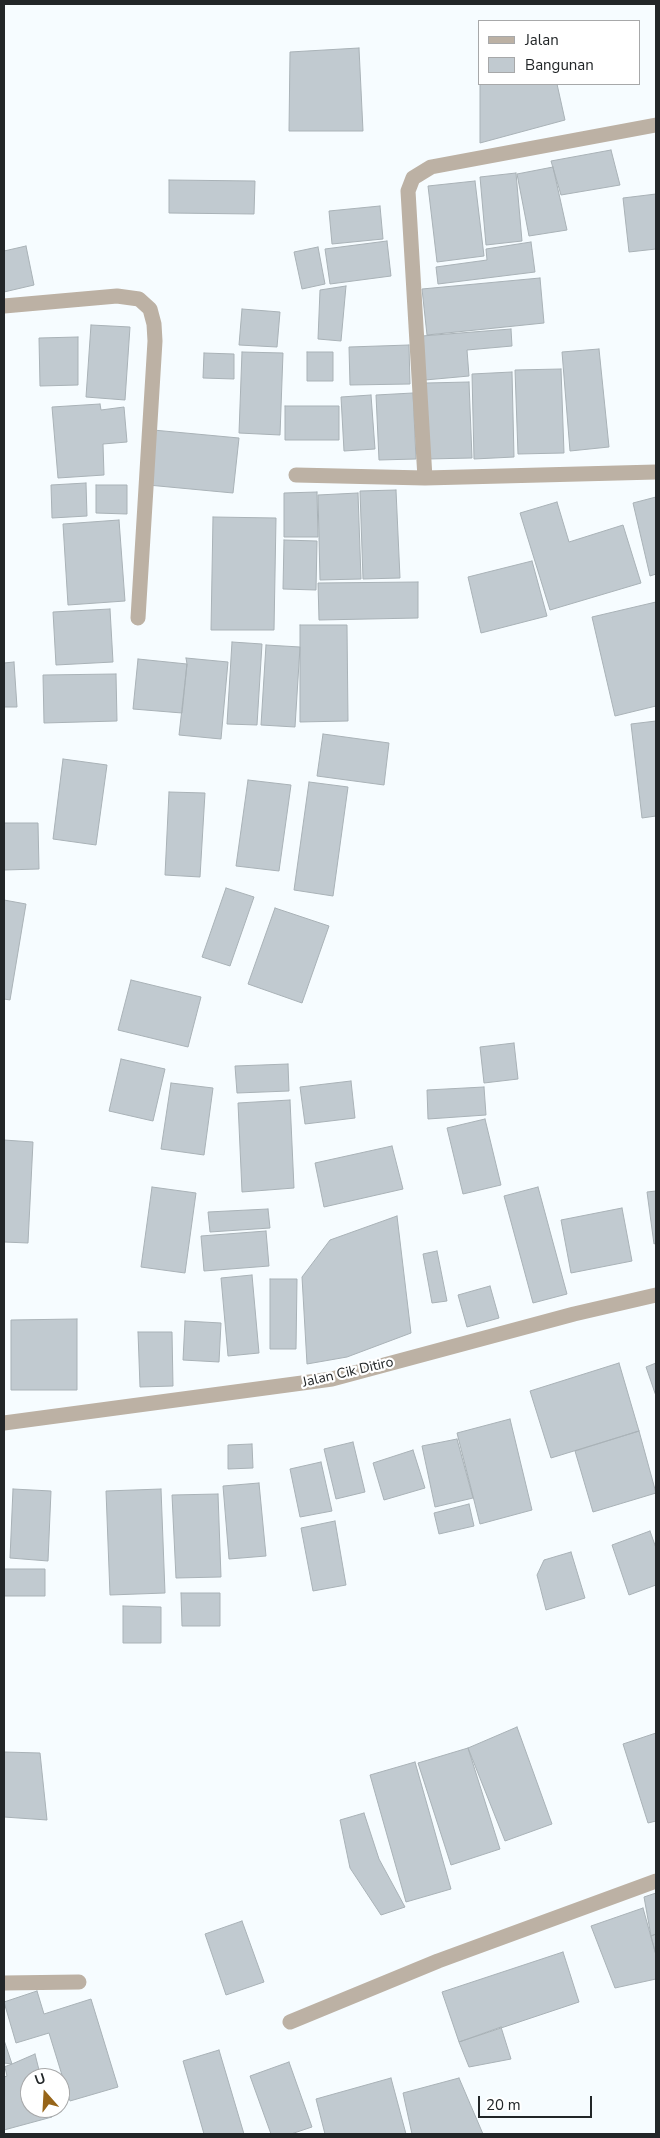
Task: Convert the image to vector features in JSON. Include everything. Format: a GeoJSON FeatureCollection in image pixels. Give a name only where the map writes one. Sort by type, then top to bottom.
{"type":"FeatureCollection","features":[{"type":"Feature","properties":{"kind":"street"},"geometry":{"type":"LineString","coordinates":[[425,478],[408,191],[413,178],[431,167],[656,125]]}},
{"type":"Feature","properties":{"kind":"street"},"geometry":{"type":"LineString","coordinates":[[4,306],[117,296],[139,299],[150,310],[154,324],[155,341],[138,618]]}},
{"type":"Feature","properties":{"kind":"street"},"geometry":{"type":"LineString","coordinates":[[296,475],[425,478],[656,472]]}},
{"type":"Feature","properties":{"kind":"street","name":"Jalan Cik Ditiro"},"geometry":{"type":"LineString","coordinates":[[4,1423],[332,1379],[574,1314],[656,1295]]}},
{"type":"Feature","properties":{"kind":"street"},"geometry":{"type":"LineString","coordinates":[[290,2022],[438,1960],[656,1881]]}},
{"type":"Feature","properties":{"kind":"street"},"geometry":{"type":"LineString","coordinates":[[4,1983],[80,1982]]}},
{"type":"Feature","properties":{"kind":"building"},"geometry":{"type":"Polygon","coordinates":[[[359,48],[363,131],[289,131],[290,52],[359,48]]]}},
{"type":"Feature","properties":{"kind":"building"},"geometry":{"type":"Polygon","coordinates":[[[480,85],[557,85],[565,120],[480,143],[480,85]]]}},
{"type":"Feature","properties":{"kind":"building"},"geometry":{"type":"Polygon","coordinates":[[[611,150],[620,185],[561,195],[551,161],[611,150]]]}},
{"type":"Feature","properties":{"kind":"building"},"geometry":{"type":"Polygon","coordinates":[[[553,167],[567,230],[529,236],[517,174],[553,167]]]}},
{"type":"Feature","properties":{"kind":"building"},"geometry":{"type":"Polygon","coordinates":[[[516,173],[522,241],[486,245],[480,177],[516,173]]]}},
{"type":"Feature","properties":{"kind":"building"},"geometry":{"type":"Polygon","coordinates":[[[169,180],[255,181],[254,214],[169,213],[169,180]]]}},
{"type":"Feature","properties":{"kind":"building"},"geometry":{"type":"Polygon","coordinates":[[[475,181],[484,256],[437,262],[428,186],[475,181]]]}},
{"type":"Feature","properties":{"kind":"building"},"geometry":{"type":"Polygon","coordinates":[[[656,194],[656,249],[629,252],[623,198],[656,194]]]}},
{"type":"Feature","properties":{"kind":"building"},"geometry":{"type":"Polygon","coordinates":[[[380,206],[383,239],[332,244],[329,211],[380,206]]]}},
{"type":"Feature","properties":{"kind":"building"},"geometry":{"type":"Polygon","coordinates":[[[387,241],[391,276],[330,284],[325,249],[387,241]]]}},
{"type":"Feature","properties":{"kind":"building"},"geometry":{"type":"Polygon","coordinates":[[[531,242],[535,272],[438,284],[436,267],[487,260],[486,249],[531,242]]]}},
{"type":"Feature","properties":{"kind":"building"},"geometry":{"type":"Polygon","coordinates":[[[26,246],[34,285],[4,292],[4,251],[26,246]]]}},
{"type":"Feature","properties":{"kind":"building"},"geometry":{"type":"Polygon","coordinates":[[[318,247],[325,284],[302,289],[294,252],[318,247]]]}},
{"type":"Feature","properties":{"kind":"building"},"geometry":{"type":"Polygon","coordinates":[[[540,278],[544,323],[427,335],[422,289],[540,278]]]}},
{"type":"Feature","properties":{"kind":"building"},"geometry":{"type":"Polygon","coordinates":[[[346,286],[341,341],[318,339],[320,290],[346,286]]]}},
{"type":"Feature","properties":{"kind":"building"},"geometry":{"type":"Polygon","coordinates":[[[242,309],[280,312],[277,347],[239,345],[242,309]]]}},
{"type":"Feature","properties":{"kind":"building"},"geometry":{"type":"Polygon","coordinates":[[[91,325],[130,327],[125,400],[86,397],[91,325]]]}},
{"type":"Feature","properties":{"kind":"building"},"geometry":{"type":"Polygon","coordinates":[[[511,329],[512,346],[467,350],[469,376],[425,380],[422,336],[511,329]]]}},
{"type":"Feature","properties":{"kind":"building"},"geometry":{"type":"Polygon","coordinates":[[[78,337],[78,385],[40,386],[39,338],[78,337]]]}},
{"type":"Feature","properties":{"kind":"building"},"geometry":{"type":"Polygon","coordinates":[[[409,345],[410,384],[350,385],[349,347],[409,345]]]}},
{"type":"Feature","properties":{"kind":"building"},"geometry":{"type":"Polygon","coordinates":[[[599,349],[609,447],[570,451],[562,352],[599,349]]]}},
{"type":"Feature","properties":{"kind":"building"},"geometry":{"type":"Polygon","coordinates":[[[242,352],[283,353],[280,435],[239,433],[242,352]]]}},
{"type":"Feature","properties":{"kind":"building"},"geometry":{"type":"Polygon","coordinates":[[[307,352],[333,352],[333,381],[307,381],[307,352]]]}},
{"type":"Feature","properties":{"kind":"building"},"geometry":{"type":"Polygon","coordinates":[[[204,353],[234,354],[234,379],[203,378],[204,353]]]}},
{"type":"Feature","properties":{"kind":"building"},"geometry":{"type":"Polygon","coordinates":[[[561,369],[564,453],[518,454],[515,370],[561,369]]]}},
{"type":"Feature","properties":{"kind":"building"},"geometry":{"type":"Polygon","coordinates":[[[512,372],[514,457],[474,459],[472,374],[512,372]]]}},
{"type":"Feature","properties":{"kind":"building"},"geometry":{"type":"Polygon","coordinates":[[[469,382],[472,458],[428,459],[426,383],[469,382]]]}},
{"type":"Feature","properties":{"kind":"building"},"geometry":{"type":"Polygon","coordinates":[[[413,393],[416,459],[379,460],[376,395],[413,393]]]}},
{"type":"Feature","properties":{"kind":"building"},"geometry":{"type":"Polygon","coordinates":[[[371,395],[375,449],[344,451],[341,397],[371,395]]]}},
{"type":"Feature","properties":{"kind":"building"},"geometry":{"type":"Polygon","coordinates":[[[100,404],[101,410],[124,407],[127,442],[103,444],[104,475],[58,478],[52,407],[100,404]]]}},
{"type":"Feature","properties":{"kind":"building"},"geometry":{"type":"Polygon","coordinates":[[[285,406],[339,406],[339,440],[285,440],[285,406]]]}},
{"type":"Feature","properties":{"kind":"building"},"geometry":{"type":"Polygon","coordinates":[[[153,430],[239,438],[233,493],[148,485],[153,430]]]}},
{"type":"Feature","properties":{"kind":"building"},"geometry":{"type":"Polygon","coordinates":[[[86,483],[87,516],[52,518],[51,485],[86,483]]]}},
{"type":"Feature","properties":{"kind":"building"},"geometry":{"type":"Polygon","coordinates":[[[96,485],[127,485],[127,514],[96,513],[96,485]]]}},
{"type":"Feature","properties":{"kind":"building"},"geometry":{"type":"Polygon","coordinates":[[[396,490],[400,578],[363,579],[360,491],[396,490]]]}},
{"type":"Feature","properties":{"kind":"building"},"geometry":{"type":"Polygon","coordinates":[[[317,492],[318,537],[284,537],[284,493],[317,492]]]}},
{"type":"Feature","properties":{"kind":"building"},"geometry":{"type":"Polygon","coordinates":[[[358,493],[361,579],[320,580],[318,495],[358,493]]]}},
{"type":"Feature","properties":{"kind":"building"},"geometry":{"type":"Polygon","coordinates":[[[656,497],[656,574],[650,576],[633,503],[656,497]]]}},
{"type":"Feature","properties":{"kind":"building"},"geometry":{"type":"Polygon","coordinates":[[[557,502],[569,542],[623,525],[641,583],[550,610],[520,513],[557,502]]]}},
{"type":"Feature","properties":{"kind":"building"},"geometry":{"type":"Polygon","coordinates":[[[213,517],[276,518],[274,630],[211,630],[213,517]]]}},
{"type":"Feature","properties":{"kind":"building"},"geometry":{"type":"Polygon","coordinates":[[[119,520],[125,601],[68,605],[63,524],[119,520]]]}},
{"type":"Feature","properties":{"kind":"building"},"geometry":{"type":"Polygon","coordinates":[[[284,540],[317,541],[316,590],[283,589],[284,540]]]}},
{"type":"Feature","properties":{"kind":"building"},"geometry":{"type":"Polygon","coordinates":[[[532,561],[547,616],[481,633],[468,577],[532,561]]]}},
{"type":"Feature","properties":{"kind":"building"},"geometry":{"type":"Polygon","coordinates":[[[418,582],[418,618],[319,620],[318,583],[418,582]]]}},
{"type":"Feature","properties":{"kind":"building"},"geometry":{"type":"Polygon","coordinates":[[[656,602],[656,706],[615,716],[592,617],[656,602]]]}},
{"type":"Feature","properties":{"kind":"building"},"geometry":{"type":"Polygon","coordinates":[[[110,609],[113,662],[56,665],[53,612],[110,609]]]}},
{"type":"Feature","properties":{"kind":"building"},"geometry":{"type":"Polygon","coordinates":[[[300,625],[347,625],[348,721],[300,722],[300,625]]]}},
{"type":"Feature","properties":{"kind":"building"},"geometry":{"type":"Polygon","coordinates":[[[232,642],[262,644],[257,725],[227,724],[232,642]]]}},
{"type":"Feature","properties":{"kind":"building"},"geometry":{"type":"Polygon","coordinates":[[[266,645],[300,647],[295,727],[261,725],[266,645]]]}},
{"type":"Feature","properties":{"kind":"building"},"geometry":{"type":"Polygon","coordinates":[[[186,658],[228,662],[221,739],[179,735],[187,664],[186,658]]]}},
{"type":"Feature","properties":{"kind":"building"},"geometry":{"type":"Polygon","coordinates":[[[138,659],[187,664],[182,713],[133,709],[138,659]]]}},
{"type":"Feature","properties":{"kind":"building"},"geometry":{"type":"Polygon","coordinates":[[[14,662],[17,707],[4,707],[4,663],[14,662]]]}},
{"type":"Feature","properties":{"kind":"building"},"geometry":{"type":"Polygon","coordinates":[[[116,674],[117,721],[44,723],[43,675],[116,674]]]}},
{"type":"Feature","properties":{"kind":"building"},"geometry":{"type":"Polygon","coordinates":[[[656,721],[656,816],[642,818],[631,724],[656,721]]]}},
{"type":"Feature","properties":{"kind":"building"},"geometry":{"type":"Polygon","coordinates":[[[323,734],[389,743],[384,785],[317,776],[323,734]]]}},
{"type":"Feature","properties":{"kind":"building"},"geometry":{"type":"Polygon","coordinates":[[[63,759],[107,765],[96,845],[53,839],[63,759]]]}},
{"type":"Feature","properties":{"kind":"building"},"geometry":{"type":"Polygon","coordinates":[[[248,780],[291,785],[279,871],[236,866],[248,780]]]}},
{"type":"Feature","properties":{"kind":"building"},"geometry":{"type":"Polygon","coordinates":[[[309,782],[348,787],[333,896],[294,890],[309,782]]]}},
{"type":"Feature","properties":{"kind":"building"},"geometry":{"type":"Polygon","coordinates":[[[169,792],[205,793],[200,877],[165,875],[169,792]]]}},
{"type":"Feature","properties":{"kind":"building"},"geometry":{"type":"Polygon","coordinates":[[[4,823],[38,823],[39,869],[4,870],[4,823]]]}},
{"type":"Feature","properties":{"kind":"building"},"geometry":{"type":"Polygon","coordinates":[[[226,888],[254,897],[230,966],[202,957],[226,888]]]}},
{"type":"Feature","properties":{"kind":"building"},"geometry":{"type":"Polygon","coordinates":[[[4,900],[26,904],[10,1000],[4,999],[4,900]]]}},
{"type":"Feature","properties":{"kind":"building"},"geometry":{"type":"Polygon","coordinates":[[[275,908],[329,926],[302,1003],[248,984],[275,908]]]}},
{"type":"Feature","properties":{"kind":"building"},"geometry":{"type":"Polygon","coordinates":[[[131,980],[201,997],[188,1047],[118,1030],[131,980]]]}},
{"type":"Feature","properties":{"kind":"building"},"geometry":{"type":"Polygon","coordinates":[[[514,1043],[518,1079],[484,1083],[480,1047],[514,1043]]]}},
{"type":"Feature","properties":{"kind":"building"},"geometry":{"type":"Polygon","coordinates":[[[121,1059],[165,1069],[153,1121],[109,1111],[121,1059]]]}},
{"type":"Feature","properties":{"kind":"building"},"geometry":{"type":"Polygon","coordinates":[[[288,1064],[289,1091],[237,1093],[235,1066],[288,1064]]]}},
{"type":"Feature","properties":{"kind":"building"},"geometry":{"type":"Polygon","coordinates":[[[351,1081],[355,1118],[305,1124],[300,1087],[351,1081]]]}},
{"type":"Feature","properties":{"kind":"building"},"geometry":{"type":"Polygon","coordinates":[[[171,1083],[213,1088],[204,1155],[161,1149],[171,1083]]]}},
{"type":"Feature","properties":{"kind":"building"},"geometry":{"type":"Polygon","coordinates":[[[484,1087],[486,1115],[428,1119],[427,1090],[484,1087]]]}},
{"type":"Feature","properties":{"kind":"building"},"geometry":{"type":"Polygon","coordinates":[[[290,1100],[294,1188],[242,1192],[238,1103],[290,1100]]]}},
{"type":"Feature","properties":{"kind":"building"},"geometry":{"type":"Polygon","coordinates":[[[485,1119],[501,1185],[463,1194],[447,1128],[485,1119]]]}},
{"type":"Feature","properties":{"kind":"building"},"geometry":{"type":"Polygon","coordinates":[[[4,1140],[33,1142],[28,1243],[4,1242],[4,1140]]]}},
{"type":"Feature","properties":{"kind":"building"},"geometry":{"type":"Polygon","coordinates":[[[392,1146],[403,1189],[324,1207],[315,1163],[392,1146]]]}},
{"type":"Feature","properties":{"kind":"building"},"geometry":{"type":"Polygon","coordinates":[[[152,1187],[196,1193],[185,1273],[141,1267],[152,1187]]]}},
{"type":"Feature","properties":{"kind":"building"},"geometry":{"type":"Polygon","coordinates":[[[538,1187],[567,1294],[533,1303],[504,1196],[538,1187]]]}},
{"type":"Feature","properties":{"kind":"building"},"geometry":{"type":"Polygon","coordinates":[[[656,1191],[656,1243],[654,1244],[647,1192],[656,1191]]]}},
{"type":"Feature","properties":{"kind":"building"},"geometry":{"type":"Polygon","coordinates":[[[622,1208],[632,1261],[571,1273],[561,1220],[622,1208]]]}},
{"type":"Feature","properties":{"kind":"building"},"geometry":{"type":"Polygon","coordinates":[[[268,1209],[270,1228],[210,1232],[208,1212],[268,1209]]]}},
{"type":"Feature","properties":{"kind":"building"},"geometry":{"type":"Polygon","coordinates":[[[397,1216],[411,1333],[347,1357],[307,1364],[302,1277],[330,1240],[397,1216]]]}},
{"type":"Feature","properties":{"kind":"building"},"geometry":{"type":"Polygon","coordinates":[[[266,1231],[269,1266],[204,1271],[201,1236],[266,1231]]]}},
{"type":"Feature","properties":{"kind":"building"},"geometry":{"type":"Polygon","coordinates":[[[437,1251],[447,1301],[432,1303],[423,1254],[437,1251]]]}},
{"type":"Feature","properties":{"kind":"building"},"geometry":{"type":"Polygon","coordinates":[[[252,1275],[259,1353],[228,1356],[221,1278],[252,1275]]]}},
{"type":"Feature","properties":{"kind":"building"},"geometry":{"type":"Polygon","coordinates":[[[270,1279],[297,1279],[296,1349],[270,1349],[270,1279]]]}},
{"type":"Feature","properties":{"kind":"building"},"geometry":{"type":"Polygon","coordinates":[[[490,1286],[499,1318],[467,1327],[458,1295],[490,1286]]]}},
{"type":"Feature","properties":{"kind":"building"},"geometry":{"type":"Polygon","coordinates":[[[77,1319],[77,1390],[11,1390],[11,1320],[77,1319]]]}},
{"type":"Feature","properties":{"kind":"building"},"geometry":{"type":"Polygon","coordinates":[[[185,1321],[221,1323],[219,1362],[183,1360],[185,1321]]]}},
{"type":"Feature","properties":{"kind":"building"},"geometry":{"type":"Polygon","coordinates":[[[138,1332],[172,1332],[173,1386],[140,1387],[138,1332]]]}},
{"type":"Feature","properties":{"kind":"building"},"geometry":{"type":"Polygon","coordinates":[[[619,1363],[639,1431],[551,1458],[530,1391],[619,1363]]]}},
{"type":"Feature","properties":{"kind":"building"},"geometry":{"type":"Polygon","coordinates":[[[656,1363],[656,1396],[646,1367],[656,1363]]]}},
{"type":"Feature","properties":{"kind":"building"},"geometry":{"type":"Polygon","coordinates":[[[510,1419],[532,1510],[480,1524],[457,1433],[510,1419]]]}},
{"type":"Feature","properties":{"kind":"building"},"geometry":{"type":"Polygon","coordinates":[[[639,1431],[656,1493],[593,1512],[575,1451],[639,1431]]]}},
{"type":"Feature","properties":{"kind":"building"},"geometry":{"type":"Polygon","coordinates":[[[457,1439],[473,1498],[435,1507],[422,1446],[457,1439]]]}},
{"type":"Feature","properties":{"kind":"building"},"geometry":{"type":"Polygon","coordinates":[[[353,1442],[365,1492],[336,1499],[324,1449],[353,1442]]]}},
{"type":"Feature","properties":{"kind":"building"},"geometry":{"type":"Polygon","coordinates":[[[252,1444],[253,1468],[228,1469],[228,1445],[252,1444]]]}},
{"type":"Feature","properties":{"kind":"building"},"geometry":{"type":"Polygon","coordinates":[[[413,1450],[425,1488],[384,1500],[373,1463],[413,1450]]]}},
{"type":"Feature","properties":{"kind":"building"},"geometry":{"type":"Polygon","coordinates":[[[321,1462],[332,1511],[300,1517],[290,1469],[321,1462]]]}},
{"type":"Feature","properties":{"kind":"building"},"geometry":{"type":"Polygon","coordinates":[[[259,1483],[266,1556],[229,1559],[223,1486],[259,1483]]]}},
{"type":"Feature","properties":{"kind":"building"},"geometry":{"type":"Polygon","coordinates":[[[13,1489],[51,1491],[48,1561],[10,1558],[13,1489]]]}},
{"type":"Feature","properties":{"kind":"building"},"geometry":{"type":"Polygon","coordinates":[[[161,1489],[165,1593],[110,1595],[106,1491],[161,1489]]]}},
{"type":"Feature","properties":{"kind":"building"},"geometry":{"type":"Polygon","coordinates":[[[218,1494],[221,1577],[176,1578],[172,1495],[218,1494]]]}},
{"type":"Feature","properties":{"kind":"building"},"geometry":{"type":"Polygon","coordinates":[[[469,1504],[474,1526],[439,1534],[434,1513],[469,1504]]]}},
{"type":"Feature","properties":{"kind":"building"},"geometry":{"type":"Polygon","coordinates":[[[335,1521],[346,1585],[313,1591],[301,1528],[335,1521]]]}},
{"type":"Feature","properties":{"kind":"building"},"geometry":{"type":"Polygon","coordinates":[[[650,1531],[656,1548],[656,1585],[629,1595],[612,1545],[650,1531]]]}},
{"type":"Feature","properties":{"kind":"building"},"geometry":{"type":"Polygon","coordinates":[[[571,1552],[585,1598],[546,1610],[537,1575],[544,1560],[571,1552]]]}},
{"type":"Feature","properties":{"kind":"building"},"geometry":{"type":"Polygon","coordinates":[[[4,1569],[45,1569],[45,1596],[4,1596],[4,1569]]]}},
{"type":"Feature","properties":{"kind":"building"},"geometry":{"type":"Polygon","coordinates":[[[181,1593],[220,1593],[220,1626],[182,1626],[181,1593]]]}},
{"type":"Feature","properties":{"kind":"building"},"geometry":{"type":"Polygon","coordinates":[[[123,1606],[161,1607],[161,1643],[123,1643],[123,1606]]]}},
{"type":"Feature","properties":{"kind":"building"},"geometry":{"type":"Polygon","coordinates":[[[517,1727],[552,1824],[505,1841],[468,1748],[517,1727]]]}},
{"type":"Feature","properties":{"kind":"building"},"geometry":{"type":"Polygon","coordinates":[[[656,1733],[656,1821],[648,1823],[623,1744],[656,1733]]]}},
{"type":"Feature","properties":{"kind":"building"},"geometry":{"type":"Polygon","coordinates":[[[468,1748],[500,1849],[451,1865],[418,1763],[468,1748]]]}},
{"type":"Feature","properties":{"kind":"building"},"geometry":{"type":"Polygon","coordinates":[[[4,1752],[40,1753],[47,1820],[4,1817],[4,1752]]]}},
{"type":"Feature","properties":{"kind":"building"},"geometry":{"type":"Polygon","coordinates":[[[415,1762],[451,1889],[406,1902],[370,1775],[415,1762]]]}},
{"type":"Feature","properties":{"kind":"building"},"geometry":{"type":"Polygon","coordinates":[[[364,1813],[379,1859],[405,1907],[381,1915],[350,1868],[340,1820],[364,1813]]]}},
{"type":"Feature","properties":{"kind":"building"},"geometry":{"type":"Polygon","coordinates":[[[656,1893],[656,1934],[651,1936],[644,1897],[656,1893]]]}},
{"type":"Feature","properties":{"kind":"building"},"geometry":{"type":"Polygon","coordinates":[[[643,1908],[656,1955],[656,1979],[615,1988],[591,1926],[643,1908]]]}},
{"type":"Feature","properties":{"kind":"building"},"geometry":{"type":"Polygon","coordinates":[[[242,1921],[264,1982],[226,1995],[205,1934],[242,1921]]]}},
{"type":"Feature","properties":{"kind":"building"},"geometry":{"type":"Polygon","coordinates":[[[656,1934],[656,1955],[651,1936],[656,1934]]]}},
{"type":"Feature","properties":{"kind":"building"},"geometry":{"type":"Polygon","coordinates":[[[563,1952],[579,2002],[459,2042],[442,1992],[563,1952]]]}},
{"type":"Feature","properties":{"kind":"building"},"geometry":{"type":"Polygon","coordinates":[[[37,1991],[44,2014],[91,1999],[118,2087],[70,2101],[70,2068],[60,2068],[49,2033],[16,2043],[4,2002],[37,1991]]]}},
{"type":"Feature","properties":{"kind":"building"},"geometry":{"type":"Polygon","coordinates":[[[501,2027],[511,2059],[469,2067],[459,2042],[501,2027]]]}},
{"type":"Feature","properties":{"kind":"building"},"geometry":{"type":"Polygon","coordinates":[[[4,2040],[12,2064],[4,2067],[4,2040]]]}},
{"type":"Feature","properties":{"kind":"building"},"geometry":{"type":"Polygon","coordinates":[[[219,2050],[244,2134],[204,2134],[183,2061],[219,2050]]]}},
{"type":"Feature","properties":{"kind":"building"},"geometry":{"type":"Polygon","coordinates":[[[35,2054],[38,2068],[20,2068],[20,2118],[48,2118],[4,2130],[4,2077],[7,2076],[4,2063],[12,2064],[35,2054]]]}},
{"type":"Feature","properties":{"kind":"building"},"geometry":{"type":"Polygon","coordinates":[[[289,2062],[312,2127],[291,2134],[271,2134],[250,2076],[289,2062]]]}},
{"type":"Feature","properties":{"kind":"building"},"geometry":{"type":"Polygon","coordinates":[[[391,2078],[406,2134],[325,2134],[316,2099],[391,2078]]]}},
{"type":"Feature","properties":{"kind":"building"},"geometry":{"type":"Polygon","coordinates":[[[459,2078],[483,2134],[412,2134],[403,2093],[459,2078]]]}}]}
